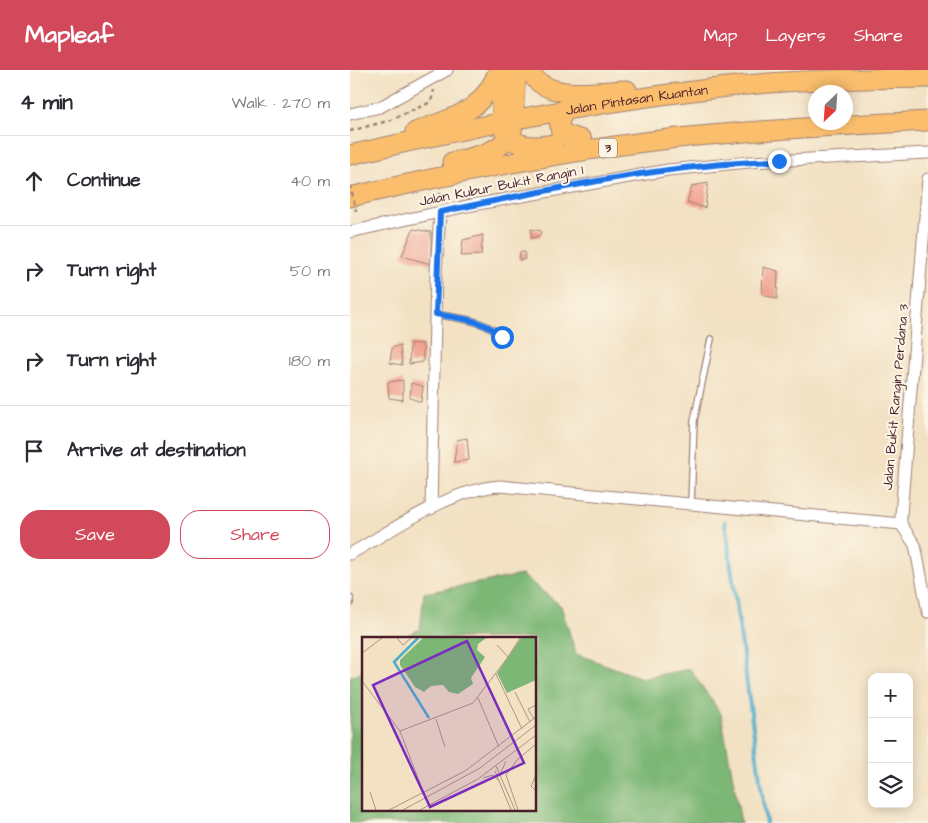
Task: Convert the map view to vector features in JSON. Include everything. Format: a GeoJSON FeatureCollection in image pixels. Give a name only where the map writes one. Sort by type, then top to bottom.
{"type":"FeatureCollection","features":[{"type":"Feature","properties":{"kind":"highway"},"geometry":{"type":"LineString","coordinates":[[369,150],[476,105],[487,95],[500,70]]}},
{"type":"Feature","properties":{"kind":"highway"},"geometry":{"type":"LineString","coordinates":[[530,70],[536,82],[555,91],[633,89],[686,92]]}},
{"type":"Feature","properties":{"kind":"highway","name":"Jalan Pintasan Kuantan"},"geometry":{"type":"LineString","coordinates":[[350,154],[508,127],[566,109],[686,92],[815,80],[928,78]]}},
{"type":"Feature","properties":{"kind":"highway"},"geometry":{"type":"LineString","coordinates":[[566,109],[558,121],[562,133],[582,140]]}},
{"type":"Feature","properties":{"kind":"highway","name":"3"},"geometry":{"type":"LineString","coordinates":[[353,204],[482,168],[584,151],[679,138],[928,121]]}},
{"type":"Feature","properties":{"kind":"highway"},"geometry":{"type":"LineString","coordinates":[[350,185],[482,154],[508,127],[521,146],[535,147],[673,127],[770,122],[869,124]]}},
{"type":"Feature","properties":{"kind":"main road"},"geometry":{"type":"LineString","coordinates":[[500,70],[508,127]]}},
{"type":"Feature","properties":{"kind":"main road"},"geometry":{"type":"LineString","coordinates":[[508,127],[517,70]]}},
{"type":"Feature","properties":{"kind":"street"},"geometry":{"type":"LineString","coordinates":[[350,114],[380,107],[447,70]]}},
{"type":"Feature","properties":{"kind":"street","name":"Jalan Kubur Bukit Rangin 1"},"geometry":{"type":"LineString","coordinates":[[350,232],[467,206],[692,167],[749,162],[928,153]]}},
{"type":"Feature","properties":{"kind":"street","name":"Jalan Bukit Rangin Perdana 3"},"geometry":{"type":"LineString","coordinates":[[901,524],[905,448],[928,179]]}},
{"type":"Feature","properties":{"kind":"street"},"geometry":{"type":"LineString","coordinates":[[430,509],[440,212]]}},
{"type":"Feature","properties":{"kind":"street"},"geometry":{"type":"LineString","coordinates":[[350,554],[430,509],[467,492],[500,486],[901,524],[915,545],[928,612]]}},
{"type":"Feature","properties":{"kind":"lane"},"geometry":{"type":"LineString","coordinates":[[436,314],[482,323],[494,329],[502,337]]}},
{"type":"Feature","properties":{"kind":"lane"},"geometry":{"type":"LineString","coordinates":[[691,503],[694,421],[711,339]]}},
{"type":"Feature","properties":{"kind":"lane"},"geometry":{"type":"LineString","coordinates":[[350,598],[350,603]]}},
{"type":"Feature","properties":{"kind":"path"},"geometry":{"type":"LineString","coordinates":[[350,131],[391,120],[430,102],[434,96],[434,90],[429,80]]}},
{"type":"Feature","properties":{"kind":"path"},"geometry":{"type":"LineString","coordinates":[[350,185],[353,204]]}},
{"type":"Feature","properties":{"kind":"path"},"geometry":{"type":"LineString","coordinates":[[430,195],[439,194],[450,197],[467,206]]}},
{"type":"Feature","properties":{"kind":"green space"},"geometry":{"type":"Polygon","coordinates":[[[522,575],[561,606],[576,654],[642,678],[690,669],[721,714],[741,823],[350,823],[350,676],[357,675],[362,670],[362,810],[536,810],[536,637],[404,637],[420,629],[424,593],[522,575]]]}},
{"type":"Feature","properties":{"kind":"building"},"geometry":{"type":"Polygon","coordinates":[[[708,183],[705,208],[687,202],[692,186],[708,183]]]}},
{"type":"Feature","properties":{"kind":"building"},"geometry":{"type":"Polygon","coordinates":[[[413,229],[431,232],[431,264],[402,256],[413,229]]]}},
{"type":"Feature","properties":{"kind":"building"},"geometry":{"type":"Polygon","coordinates":[[[531,229],[541,231],[540,236],[531,238],[531,229]]]}},
{"type":"Feature","properties":{"kind":"building"},"geometry":{"type":"Polygon","coordinates":[[[483,235],[481,255],[461,256],[463,240],[483,235]]]}},
{"type":"Feature","properties":{"kind":"building"},"geometry":{"type":"Polygon","coordinates":[[[520,252],[525,252],[525,259],[519,260],[520,252]]]}},
{"type":"Feature","properties":{"kind":"building"},"geometry":{"type":"Polygon","coordinates":[[[763,267],[778,271],[777,299],[762,294],[763,267]]]}},
{"type":"Feature","properties":{"kind":"building"},"geometry":{"type":"Polygon","coordinates":[[[410,343],[423,344],[423,362],[409,364],[410,343]]]}},
{"type":"Feature","properties":{"kind":"building"},"geometry":{"type":"Polygon","coordinates":[[[400,345],[402,365],[390,363],[392,348],[400,345]]]}},
{"type":"Feature","properties":{"kind":"building"},"geometry":{"type":"Polygon","coordinates":[[[403,380],[403,400],[389,398],[388,382],[403,380]]]}},
{"type":"Feature","properties":{"kind":"building"},"geometry":{"type":"Polygon","coordinates":[[[411,383],[423,386],[421,402],[410,398],[411,383]]]}},
{"type":"Feature","properties":{"kind":"building"},"geometry":{"type":"Polygon","coordinates":[[[467,438],[469,460],[454,462],[457,440],[467,438]]]}},
{"type":"Feature","properties":{"kind":"waterway"},"geometry":{"type":"LineString","coordinates":[[725,522],[766,823]]}},
{"type":"Feature","properties":{"kind":"route"},"geometry":{"type":"LineString","coordinates":[[502,337],[494,329],[482,323],[436,314],[437,244],[440,212],[668,170],[779,161]]}}]}
